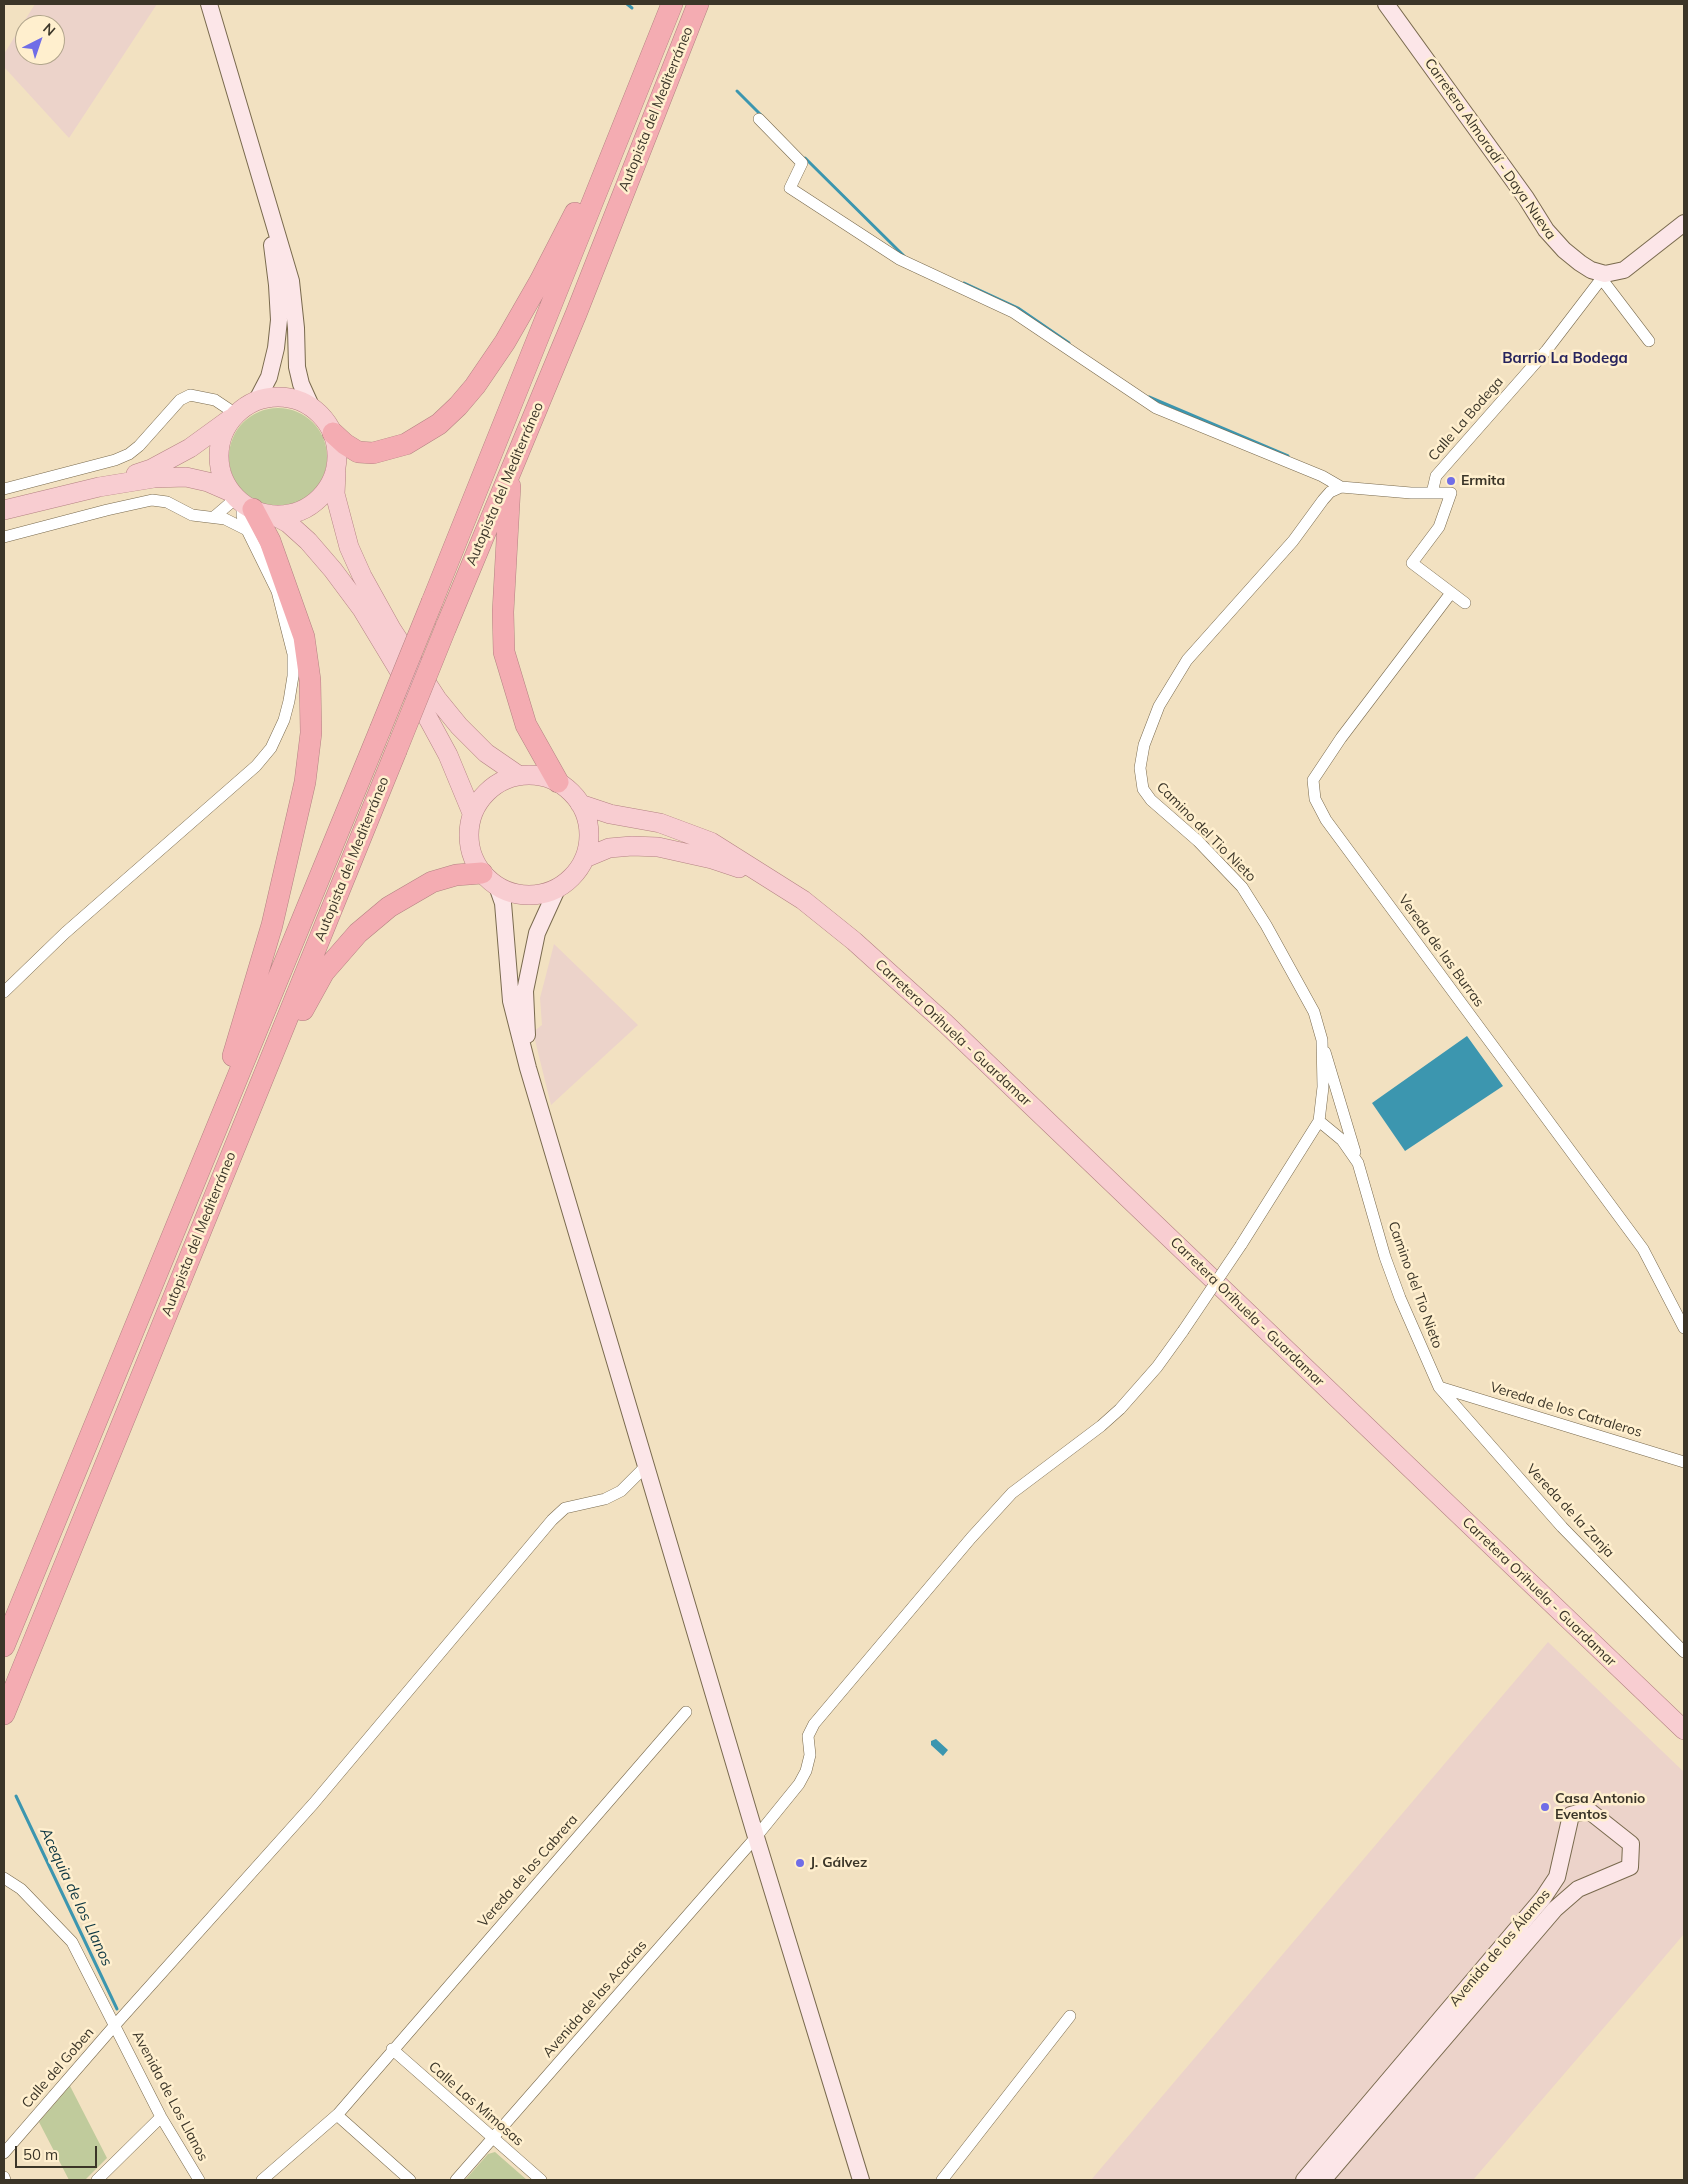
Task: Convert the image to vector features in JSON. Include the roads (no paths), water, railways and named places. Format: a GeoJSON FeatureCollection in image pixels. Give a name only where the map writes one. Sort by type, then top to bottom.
{"type":"FeatureCollection","features":[{"type":"Feature","properties":{"kind":"highway"},"geometry":{"type":"LineString","coordinates":[[333,433],[344,444],[358,452],[373,453],[388,450],[406,444],[439,424],[475,386],[505,342],[540,281],[586,191],[664,4]]}},
{"type":"Feature","properties":{"kind":"highway","name":"Autopista del Mediterráneo"},"geometry":{"type":"LineString","coordinates":[[4,1646],[380,730],[672,4]]}},
{"type":"Feature","properties":{"kind":"highway","name":"Autopista del Mediterráneo"},"geometry":{"type":"LineString","coordinates":[[4,1714],[446,627],[576,314],[698,4]]}},
{"type":"Feature","properties":{"kind":"highway"},"geometry":{"type":"LineString","coordinates":[[511,470],[502,612],[504,652],[526,725],[558,782]]}},
{"type":"Feature","properties":{"kind":"highway"},"geometry":{"type":"LineString","coordinates":[[214,1136],[231,1063],[272,925],[305,782],[311,733],[310,680],[304,637],[270,541],[242,503]]}},
{"type":"Feature","properties":{"kind":"highway"},"geometry":{"type":"LineString","coordinates":[[207,1214],[260,1106],[302,1012],[324,972],[358,933],[388,907],[432,882],[456,874],[489,880]]}},
{"type":"Feature","properties":{"kind":"main road"},"geometry":{"type":"LineString","coordinates":[[208,4],[291,281],[296,328],[297,366],[301,384],[311,406]]}},
{"type":"Feature","properties":{"kind":"main road","name":"Carretera Almoradí - Daya Nueva"},"geometry":{"type":"LineString","coordinates":[[1386,4],[1526,198],[1546,230],[1564,250],[1580,263],[1603,276]]}},
{"type":"Feature","properties":{"kind":"main road"},"geometry":{"type":"LineString","coordinates":[[252,152],[273,250],[279,320],[276,348],[269,377],[257,400]]}},
{"type":"Feature","properties":{"kind":"main road"},"geometry":{"type":"LineString","coordinates":[[1603,276],[1624,270],[1684,223]]}},
{"type":"Feature","properties":{"kind":"main road"},"geometry":{"type":"LineString","coordinates":[[99,487],[151,469],[190,448],[257,400],[275,396],[294,398],[311,406],[324,418],[333,433],[338,452],[335,494],[349,548],[392,630],[437,699],[459,726],[486,753],[518,775]]}},
{"type":"Feature","properties":{"kind":"main road"},"geometry":{"type":"LineString","coordinates":[[234,416],[222,435],[219,455],[222,474],[242,503]]}},
{"type":"Feature","properties":{"kind":"main road"},"geometry":{"type":"LineString","coordinates":[[273,515],[290,514],[312,504],[330,486],[336,470]]}},
{"type":"Feature","properties":{"kind":"main road"},"geometry":{"type":"LineString","coordinates":[[4,510],[99,487],[154,478],[186,477],[208,482],[242,503],[288,523],[308,541],[333,570],[362,609],[433,727],[448,756],[472,813]]}},
{"type":"Feature","properties":{"kind":"main road"},"geometry":{"type":"LineString","coordinates":[[489,880],[516,894],[536,895],[557,889],[575,875],[585,858],[589,831],[580,804],[558,782],[538,775],[518,775],[499,782],[482,796],[472,813],[468,835],[471,854],[503,903],[511,1002],[528,1068],[756,1838],[860,2180]]}},
{"type":"Feature","properties":{"kind":"main road","name":"Carretera Orihuela - Guardamar"},"geometry":{"type":"LineString","coordinates":[[580,804],[610,814],[660,823],[711,842],[803,900],[854,941],[946,1024],[1684,1730]]}},
{"type":"Feature","properties":{"kind":"main road","name":"Carretera Orihuela - Guardamar"},"geometry":{"type":"LineString","coordinates":[[585,858],[609,848],[632,846],[658,847],[684,852],[749,872],[803,900]]}},
{"type":"Feature","properties":{"kind":"main road"},"geometry":{"type":"LineString","coordinates":[[528,1068],[525,991],[538,933],[557,889]]}},
{"type":"Feature","properties":{"kind":"main road","name":"Avenida de los Álamos"},"geometry":{"type":"LineString","coordinates":[[1304,2180],[1544,1898],[1557,1877],[1571,1815],[1588,1810],[1631,1844],[1630,1867],[1578,1889],[1555,1909],[1323,2180]]}},
{"type":"Feature","properties":{"kind":"street"},"geometry":{"type":"LineString","coordinates":[[759,118],[802,163],[790,188],[898,259],[1013,312],[1156,408],[1322,476],[1341,487],[1451,494],[1439,527],[1412,563],[1464,603]]}},
{"type":"Feature","properties":{"kind":"street"},"geometry":{"type":"LineString","coordinates":[[1603,276],[1649,341]]}},
{"type":"Feature","properties":{"kind":"street","name":"Calle La Bodega"},"geometry":{"type":"LineString","coordinates":[[1432,493],[1436,476],[1546,351],[1603,276]]}},
{"type":"Feature","properties":{"kind":"street"},"geometry":{"type":"LineString","coordinates":[[4,490],[114,460],[129,454],[139,446],[180,400],[190,395],[204,396],[216,400],[234,416]]}},
{"type":"Feature","properties":{"kind":"street","name":"Camino del Tio Nieto"},"geometry":{"type":"LineString","coordinates":[[1341,487],[1330,492],[1293,541],[1187,660],[1160,706],[1144,745],[1140,768],[1143,789],[1151,800],[1198,841],[1242,887],[1266,925],[1314,1012],[1385,1257],[1400,1298],[1439,1387]]}},
{"type":"Feature","properties":{"kind":"street"},"geometry":{"type":"LineString","coordinates":[[4,537],[152,500],[167,502],[192,515],[220,518],[247,530]]}},
{"type":"Feature","properties":{"kind":"street"},"geometry":{"type":"LineString","coordinates":[[220,518],[242,503]]}},
{"type":"Feature","properties":{"kind":"street"},"geometry":{"type":"LineString","coordinates":[[4,992],[65,933],[256,766],[271,748],[284,720],[289,701],[293,676],[293,654],[277,591],[247,530],[242,516],[242,503]]}},
{"type":"Feature","properties":{"kind":"street","name":"Vereda de las Burras"},"geometry":{"type":"LineString","coordinates":[[1451,593],[1341,738],[1313,780],[1315,799],[1326,820],[1642,1248],[1684,1328]]}},
{"type":"Feature","properties":{"kind":"street","name":"Camino del Tio Nieto"},"geometry":{"type":"LineString","coordinates":[[1183,1331],[1241,1245],[1319,1121],[1323,1087],[1322,1040]]}},
{"type":"Feature","properties":{"kind":"street","name":"Camino del Tio Nieto"},"geometry":{"type":"LineString","coordinates":[[1319,1121],[1342,1140],[1358,1164]]}},
{"type":"Feature","properties":{"kind":"street","name":"Avenida de las Acacias"},"geometry":{"type":"LineString","coordinates":[[456,2180],[756,1838],[799,1784],[806,1771],[810,1755],[808,1736],[814,1724],[1012,1493],[1101,1426],[1120,1409],[1157,1367],[1183,1331]]}},
{"type":"Feature","properties":{"kind":"street","name":"Vereda de los Catraleros"},"geometry":{"type":"LineString","coordinates":[[1439,1387],[1684,1462]]}},
{"type":"Feature","properties":{"kind":"street","name":"Vereda de la Zanja"},"geometry":{"type":"LineString","coordinates":[[1439,1387],[1562,1527],[1684,1652]]}},
{"type":"Feature","properties":{"kind":"street","name":"Calle del Goben"},"geometry":{"type":"LineString","coordinates":[[4,2153],[115,2025],[314,1803],[552,1520],[565,1508],[584,1502],[604,1499],[621,1491],[646,1466]]}},
{"type":"Feature","properties":{"kind":"street","name":"Vereda de los Cabrera"},"geometry":{"type":"LineString","coordinates":[[267,2179],[336,2115],[686,1712]]}},
{"type":"Feature","properties":{"kind":"street","name":"Avenida de Los Llanos"},"geometry":{"type":"LineString","coordinates":[[4,1878],[21,1889],[72,1942],[161,2117],[199,2180]]}},
{"type":"Feature","properties":{"kind":"street"},"geometry":{"type":"LineString","coordinates":[[942,2180],[1070,2016]]}},
{"type":"Feature","properties":{"kind":"street","name":"Calle Las Mimosas"},"geometry":{"type":"LineString","coordinates":[[392,2049],[541,2180]]}},
{"type":"Feature","properties":{"kind":"street"},"geometry":{"type":"LineString","coordinates":[[336,2115],[410,2180]]}},
{"type":"Feature","properties":{"kind":"street"},"geometry":{"type":"LineString","coordinates":[[97,2180],[161,2117]]}},
{"type":"Feature","properties":{"kind":"water"},"geometry":{"type":"Polygon","coordinates":[[[1467,1036],[1503,1086],[1405,1151],[1372,1103],[1467,1036]]]}},
{"type":"Feature","properties":{"kind":"water"},"geometry":{"type":"Polygon","coordinates":[[[936,1739],[948,1750],[943,1756],[931,1745],[931,1741],[936,1739]]]}},
{"type":"Feature","properties":{"kind":"waterway"},"geometry":{"type":"LineString","coordinates":[[627,4],[632,8]]}},
{"type":"Feature","properties":{"kind":"waterway"},"geometry":{"type":"LineString","coordinates":[[737,91],[761,115]]}},
{"type":"Feature","properties":{"kind":"waterway"},"geometry":{"type":"LineString","coordinates":[[805,158],[904,256]]}},
{"type":"Feature","properties":{"kind":"waterway"},"geometry":{"type":"LineString","coordinates":[[964,283],[1018,308],[1069,343]]}},
{"type":"Feature","properties":{"kind":"waterway"},"geometry":{"type":"LineString","coordinates":[[1149,397],[1288,456]]}},
{"type":"Feature","properties":{"kind":"waterway","name":"Acequia de los Llanos"},"geometry":{"type":"LineString","coordinates":[[16,1796],[117,2009]]}},
{"type":"Feature","properties":{"kind":"place","name":"Ermita"},"geometry":{"type":"Point","coordinates":[1451,481]}},
{"type":"Feature","properties":{"kind":"place","name":"Casa Antonio Eventos"},"geometry":{"type":"Point","coordinates":[1545,1807]}},
{"type":"Feature","properties":{"kind":"place","name":"J. Gálvez"},"geometry":{"type":"Point","coordinates":[800,1863]}},
{"type":"Feature","properties":{"kind":"district","name":"Barrio La Bodega"},"geometry":{"type":"Point","coordinates":[1565,358]}}]}
